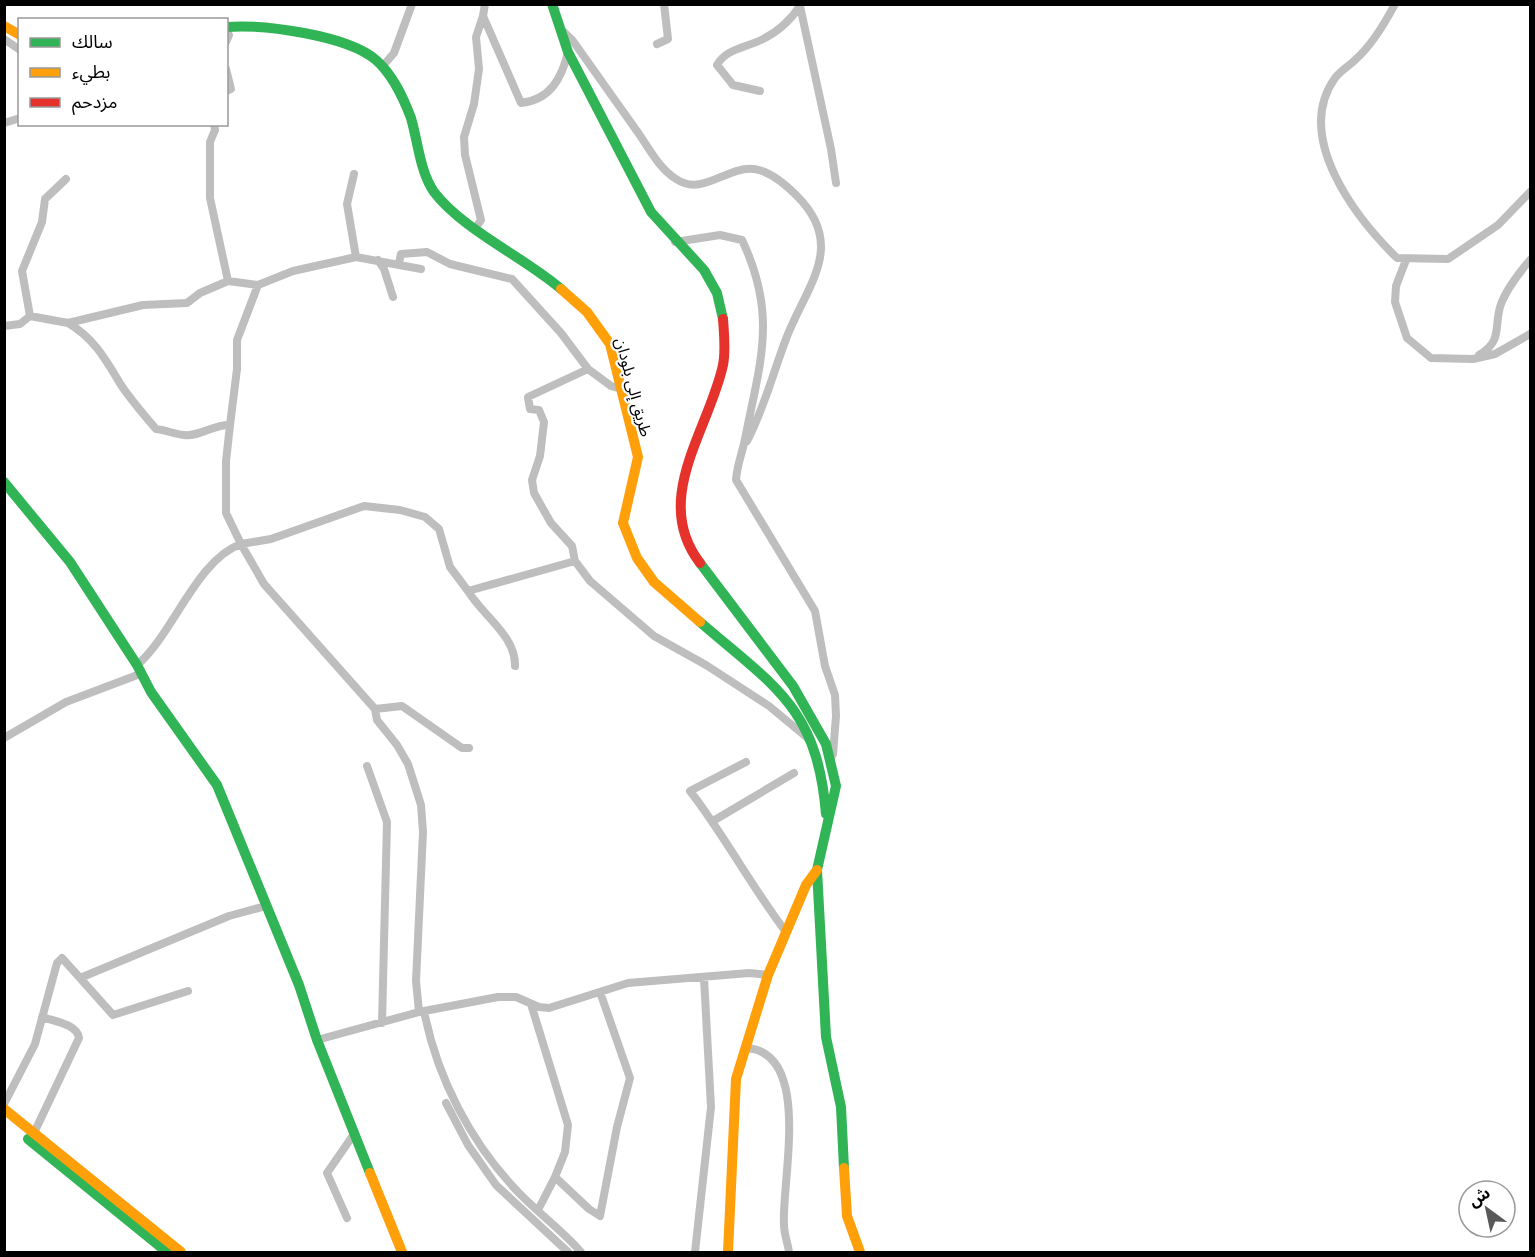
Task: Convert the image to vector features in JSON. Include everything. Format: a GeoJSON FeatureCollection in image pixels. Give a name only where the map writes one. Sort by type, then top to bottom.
{"type":"FeatureCollection","features":[{"type":"Feature","properties":{"kind":"main road"},"geometry":{"type":"LineString","coordinates":[[552,4],[568,52],[651,212],[675,242],[701,265],[717,295],[723,328],[724,364],[686,466],[680,498],[681,523],[687,546],[793,686],[826,744],[837,786],[826,821],[817,870],[825,1028],[841,1107],[847,1216],[860,1252]]}},
{"type":"Feature","properties":{"kind":"main road"},"geometry":{"type":"LineString","coordinates":[[4,26],[18,34]]}},
{"type":"Feature","properties":{"kind":"main road","name":"طريق إلى بلودان"},"geometry":{"type":"LineString","coordinates":[[228,29],[269,26],[310,35],[360,50],[382,67],[398,89],[428,182],[435,194],[475,229],[586,311],[602,329],[610,344],[638,457],[623,523],[637,558],[654,582],[783,694],[813,743],[823,780],[826,821]]}},
{"type":"Feature","properties":{"kind":"main road"},"geometry":{"type":"LineString","coordinates":[[4,482],[70,562],[138,669],[217,785],[299,985],[317,1040],[402,1252]]}},
{"type":"Feature","properties":{"kind":"main road"},"geometry":{"type":"LineString","coordinates":[[728,1252],[736,1079],[768,975],[806,885],[817,870]]}},
{"type":"Feature","properties":{"kind":"main road"},"geometry":{"type":"LineString","coordinates":[[4,1107],[181,1252]]}},
{"type":"Feature","properties":{"kind":"main road"},"geometry":{"type":"LineString","coordinates":[[4,1119],[167,1252]]}},
{"type":"Feature","properties":{"kind":"main road"},"geometry":{"type":"LineString","coordinates":[[842,1143],[839,1201],[852,1252]]}},
{"type":"Feature","properties":{"kind":"street"},"geometry":{"type":"LineString","coordinates":[[382,67],[394,54],[412,4]]}},
{"type":"Feature","properties":{"kind":"street"},"geometry":{"type":"LineString","coordinates":[[475,229],[481,220],[465,155],[464,136],[474,104],[479,69],[476,37],[485,4]]}},
{"type":"Feature","properties":{"kind":"street"},"geometry":{"type":"LineString","coordinates":[[657,44],[668,39],[664,4]]}},
{"type":"Feature","properties":{"kind":"street"},"geometry":{"type":"LineString","coordinates":[[1395,4],[1363,51],[1335,77],[1325,101],[1322,129],[1328,159],[1350,202],[1386,248],[1397,258],[1406,260],[1448,259],[1498,225],[1530,192]]}},
{"type":"Feature","properties":{"kind":"street"},"geometry":{"type":"LineString","coordinates":[[760,91],[733,85],[717,65],[723,54],[763,39],[789,22],[801,5]]}},
{"type":"Feature","properties":{"kind":"street"},"geometry":{"type":"LineString","coordinates":[[801,5],[831,148],[836,183]]}},
{"type":"Feature","properties":{"kind":"street"},"geometry":{"type":"LineString","coordinates":[[483,16],[520,103],[543,94],[559,81],[568,52]]}},
{"type":"Feature","properties":{"kind":"street"},"geometry":{"type":"LineString","coordinates":[[558,26],[573,40],[663,170],[686,185],[696,186],[753,169],[770,176],[790,189],[806,205],[819,224],[822,240],[818,270],[792,324],[757,422],[743,448],[737,464],[736,480],[815,611],[825,666],[835,695],[836,716],[833,754],[830,759]]}},
{"type":"Feature","properties":{"kind":"street"},"geometry":{"type":"LineString","coordinates":[[4,39],[18,49]]}},
{"type":"Feature","properties":{"kind":"street"},"geometry":{"type":"LineString","coordinates":[[228,77],[231,89],[228,90]]}},
{"type":"Feature","properties":{"kind":"street"},"geometry":{"type":"LineString","coordinates":[[214,126],[210,142],[210,198],[228,281]]}},
{"type":"Feature","properties":{"kind":"street"},"geometry":{"type":"LineString","coordinates":[[354,174],[347,204],[356,257]]}},
{"type":"Feature","properties":{"kind":"street"},"geometry":{"type":"LineString","coordinates":[[30,316],[22,271],[42,222],[45,199],[66,179]]}},
{"type":"Feature","properties":{"kind":"street"},"geometry":{"type":"LineString","coordinates":[[675,242],[720,235],[742,240],[756,268],[765,332],[743,448]]}},
{"type":"Feature","properties":{"kind":"street"},"geometry":{"type":"LineString","coordinates":[[399,263],[401,254],[427,252],[450,264],[512,279],[561,333],[588,369],[611,386],[621,389]]}},
{"type":"Feature","properties":{"kind":"street"},"geometry":{"type":"LineString","coordinates":[[68,323],[143,305],[187,303],[200,293],[228,281],[258,285],[293,271],[356,257],[399,263],[421,269]]}},
{"type":"Feature","properties":{"kind":"street"},"geometry":{"type":"LineString","coordinates":[[378,260],[384,269],[393,297]]}},
{"type":"Feature","properties":{"kind":"street"},"geometry":{"type":"LineString","coordinates":[[1406,260],[1396,286],[1395,302],[1407,338],[1431,358],[1473,359],[1495,354],[1530,334]]}},
{"type":"Feature","properties":{"kind":"street"},"geometry":{"type":"LineString","coordinates":[[1473,359],[1487,351],[1498,333],[1500,306],[1515,278],[1530,260]]}},
{"type":"Feature","properties":{"kind":"street"},"geometry":{"type":"LineString","coordinates":[[258,285],[237,340],[235,397],[226,461],[226,513],[264,584],[375,709],[377,720],[397,745],[408,764],[421,805],[423,832],[416,981],[436,1061],[480,1147],[519,1193],[581,1252]]}},
{"type":"Feature","properties":{"kind":"street"},"geometry":{"type":"LineString","coordinates":[[4,326],[20,324],[30,316],[68,323],[85,333],[122,387],[156,429],[184,435],[197,434],[220,425],[230,425]]}},
{"type":"Feature","properties":{"kind":"street"},"geometry":{"type":"LineString","coordinates":[[588,369],[528,397],[530,409],[539,410],[544,422],[540,456],[532,480],[534,493],[551,523],[572,546],[576,561],[590,582],[635,622],[769,706],[813,743]]}},
{"type":"Feature","properties":{"kind":"street"},"geometry":{"type":"LineString","coordinates":[[4,738],[66,702],[138,669],[152,653],[198,582],[232,547],[271,539],[364,506],[400,510],[425,517],[439,529],[450,567],[480,609],[509,641],[515,657],[515,666]]}},
{"type":"Feature","properties":{"kind":"street"},"geometry":{"type":"LineString","coordinates":[[468,591],[576,561]]}},
{"type":"Feature","properties":{"kind":"street"},"geometry":{"type":"LineString","coordinates":[[375,709],[402,706],[462,748],[469,748]]}},
{"type":"Feature","properties":{"kind":"street"},"geometry":{"type":"LineString","coordinates":[[746,762],[690,791],[713,821],[744,874],[786,932]]}},
{"type":"Feature","properties":{"kind":"street"},"geometry":{"type":"LineString","coordinates":[[366,766],[387,822],[382,1023]]}},
{"type":"Feature","properties":{"kind":"street"},"geometry":{"type":"LineString","coordinates":[[713,821],[794,773]]}},
{"type":"Feature","properties":{"kind":"street"},"geometry":{"type":"LineString","coordinates":[[80,978],[229,916],[266,906]]}},
{"type":"Feature","properties":{"kind":"street"},"geometry":{"type":"LineString","coordinates":[[4,1107],[28,1059],[57,963],[62,958],[113,1015],[188,991]]}},
{"type":"Feature","properties":{"kind":"street"},"geometry":{"type":"LineString","coordinates":[[317,1040],[422,1012],[498,997],[516,997],[531,1004],[549,1008],[628,983],[749,973],[768,975]]}},
{"type":"Feature","properties":{"kind":"street"},"geometry":{"type":"LineString","coordinates":[[695,1252],[711,1107],[704,978]]}},
{"type":"Feature","properties":{"kind":"street"},"geometry":{"type":"LineString","coordinates":[[555,1177],[589,1209],[600,1216],[617,1127],[630,1078],[600,992]]}},
{"type":"Feature","properties":{"kind":"street"},"geometry":{"type":"LineString","coordinates":[[531,1004],[568,1125],[565,1152],[538,1210]]}},
{"type":"Feature","properties":{"kind":"street"},"geometry":{"type":"LineString","coordinates":[[34,1133],[79,1038],[75,1029],[42,1017]]}},
{"type":"Feature","properties":{"kind":"street"},"geometry":{"type":"LineString","coordinates":[[747,1048],[759,1049],[772,1057],[787,1093],[789,1175],[783,1226],[789,1252]]}},
{"type":"Feature","properties":{"kind":"street"},"geometry":{"type":"LineString","coordinates":[[446,1103],[468,1145],[496,1185],[568,1252]]}},
{"type":"Feature","properties":{"kind":"street"},"geometry":{"type":"LineString","coordinates":[[347,1218],[327,1173],[354,1134]]}},
{"type":"Feature","properties":{"kind":"traffic: fast"},"geometry":{"type":"LineString","coordinates":[[552,4],[568,52],[651,212],[704,270],[717,293],[723,319]]}},
{"type":"Feature","properties":{"kind":"traffic: fast"},"geometry":{"type":"LineString","coordinates":[[228,27],[261,27],[304,33],[346,44],[363,51],[376,60],[392,79],[405,102],[422,166],[434,192],[461,219],[561,289]]}},
{"type":"Feature","properties":{"kind":"traffic: fast"},"geometry":{"type":"LineString","coordinates":[[4,482],[70,562],[137,665],[151,692],[217,785],[299,985],[317,1040],[370,1173]]}},
{"type":"Feature","properties":{"kind":"traffic: fast"},"geometry":{"type":"LineString","coordinates":[[700,563],[793,686],[826,744],[836,786],[817,870],[826,1037],[841,1107],[844,1168]]}},
{"type":"Feature","properties":{"kind":"traffic: fast"},"geometry":{"type":"LineString","coordinates":[[700,622],[770,683],[788,702],[802,723],[813,748],[821,778],[826,814]]}},
{"type":"Feature","properties":{"kind":"traffic: fast"},"geometry":{"type":"LineString","coordinates":[[28,1139],[167,1252]]}},
{"type":"Feature","properties":{"kind":"traffic: slow"},"geometry":{"type":"LineString","coordinates":[[4,26],[18,34]]}},
{"type":"Feature","properties":{"kind":"traffic: slow"},"geometry":{"type":"LineString","coordinates":[[561,289],[587,312],[610,344],[638,457],[623,523],[637,558],[654,582],[700,622]]}},
{"type":"Feature","properties":{"kind":"traffic: slow"},"geometry":{"type":"LineString","coordinates":[[728,1252],[736,1079],[768,975],[806,885],[817,870]]}},
{"type":"Feature","properties":{"kind":"traffic: slow"},"geometry":{"type":"LineString","coordinates":[[4,1109],[181,1252]]}},
{"type":"Feature","properties":{"kind":"traffic: slow"},"geometry":{"type":"LineString","coordinates":[[844,1168],[847,1216],[860,1252]]}},
{"type":"Feature","properties":{"kind":"traffic: slow"},"geometry":{"type":"LineString","coordinates":[[370,1173],[402,1252]]}},
{"type":"Feature","properties":{"kind":"traffic: jam"},"geometry":{"type":"LineString","coordinates":[[700,563],[686,539],[681,514],[682,489],[688,464],[723,365],[725,348],[723,319]]}}]}
